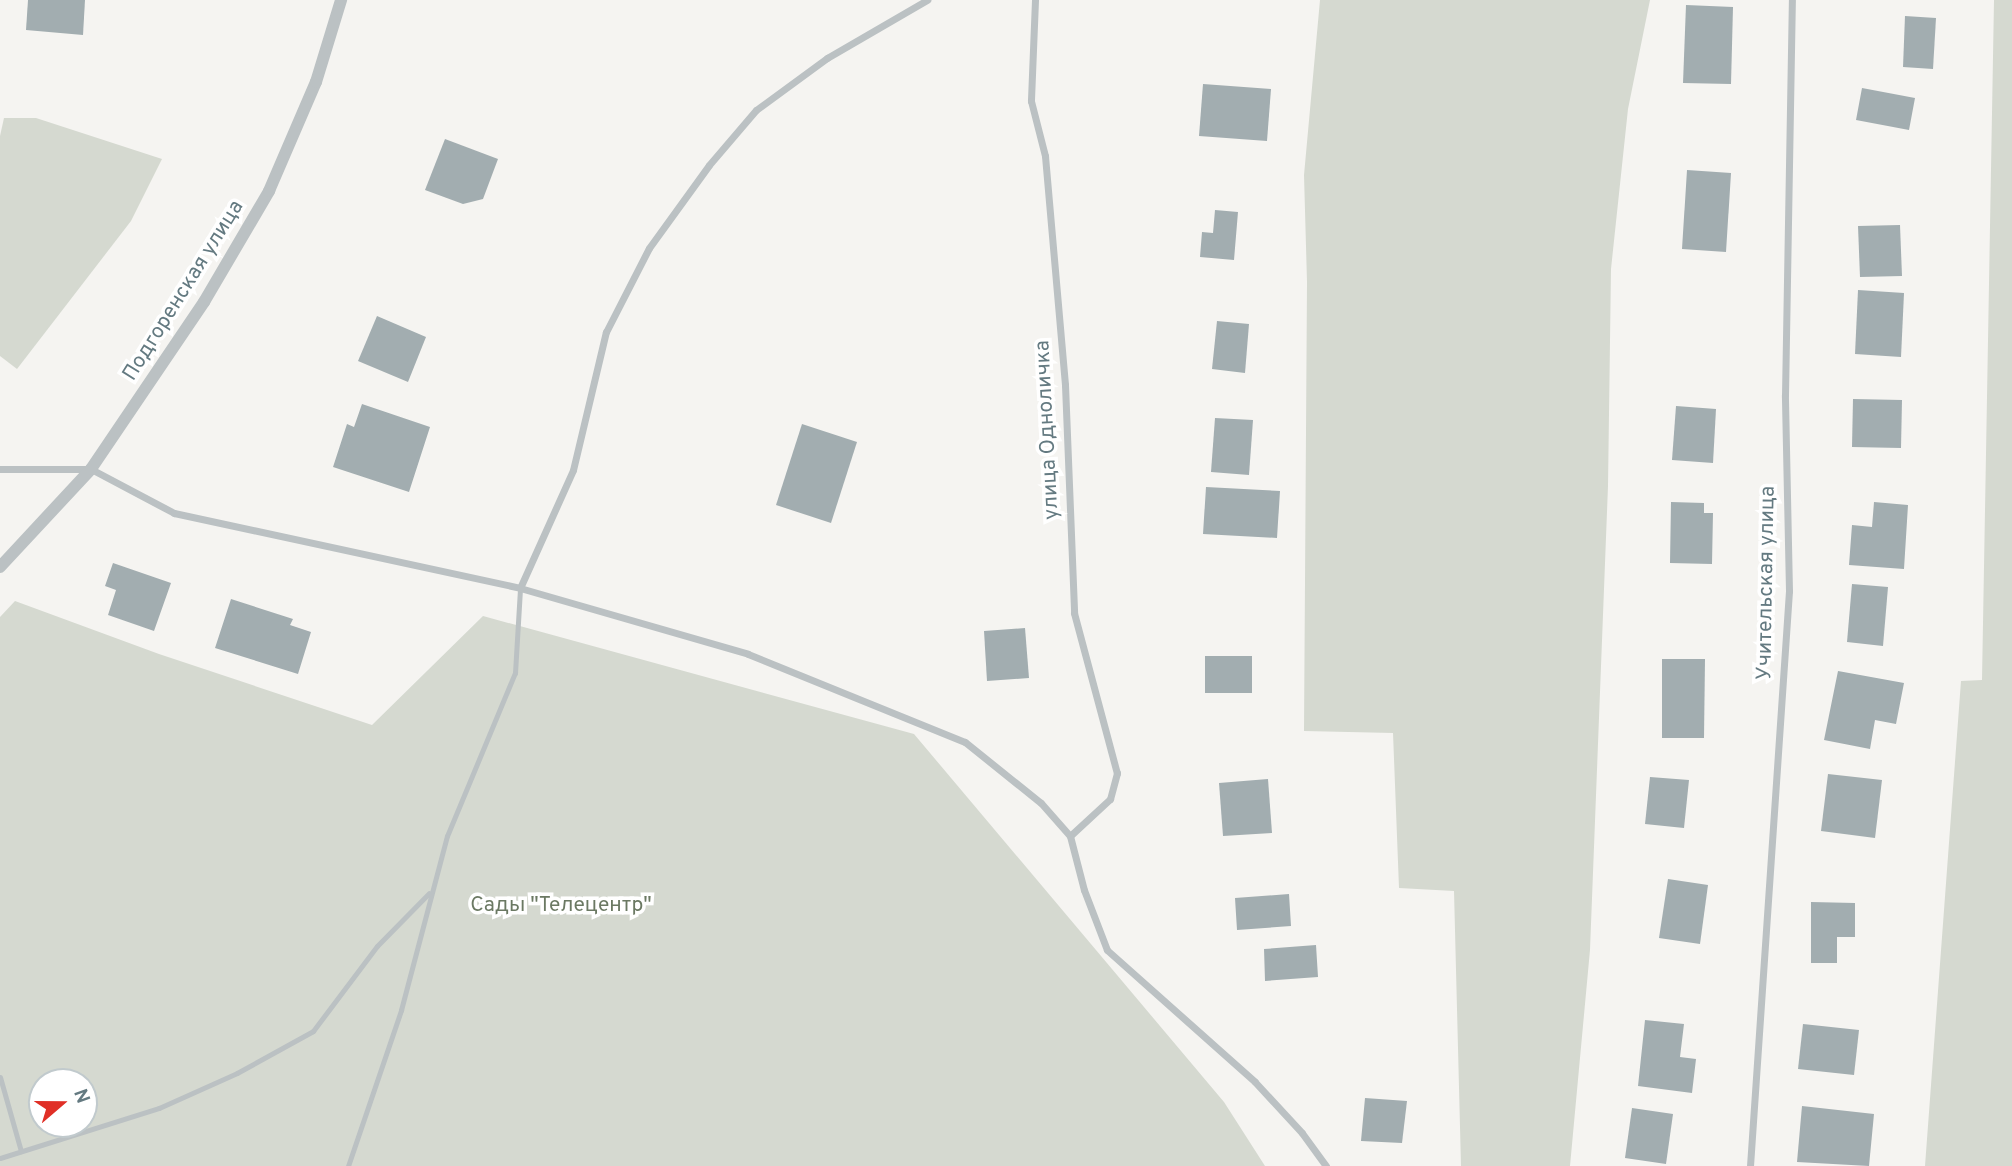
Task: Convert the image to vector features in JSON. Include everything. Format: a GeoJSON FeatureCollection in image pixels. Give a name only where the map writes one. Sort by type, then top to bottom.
{"type":"FeatureCollection","features":[{"type":"Feature","properties":{"kind":"street","name":"Подгоренская улица"},"geometry":{"type":"LineString","coordinates":[[0,567],[91,469],[204,302],[269,191],[316,82],[341,0]]}},
{"type":"Feature","properties":{"kind":"street"},"geometry":{"type":"LineString","coordinates":[[520,588],[573,470],[606,331],[649,248],[709,165],[756,110],[827,58],[927,0]]}},
{"type":"Feature","properties":{"kind":"street","name":"улица Одноличка"},"geometry":{"type":"LineString","coordinates":[[1035,0],[1031,101],[1045,156],[1065,385],[1074,613],[1117,773],[1110,799],[1070,836]]}},
{"type":"Feature","properties":{"kind":"street","name":"Учительская улица"},"geometry":{"type":"LineString","coordinates":[[1750,1166],[1789,591],[1785,395],[1793,0]]}},
{"type":"Feature","properties":{"kind":"street"},"geometry":{"type":"LineString","coordinates":[[0,469],[91,469],[174,513],[520,588],[748,654],[965,742],[1041,803],[1070,836],[1087,900],[1107,950],[1255,1082],[1302,1133],[1326,1166]]}},
{"type":"Feature","properties":{"kind":"lane"},"geometry":{"type":"LineString","coordinates":[[348,1166],[401,1010],[447,836],[515,673],[520,588]]}},
{"type":"Feature","properties":{"kind":"lane"},"geometry":{"type":"LineString","coordinates":[[0,1158],[159,1108],[237,1073],[313,1031],[377,946],[432,891]]}},
{"type":"Feature","properties":{"kind":"lane"},"geometry":{"type":"LineString","coordinates":[[0,1077],[22,1151]]}},
{"type":"Feature","properties":{"kind":"green space"},"geometry":{"type":"Polygon","coordinates":[[[1320,0],[1650,0],[1628,109],[1611,269],[1608,486],[1590,950],[1570,1166],[1461,1166],[1454,891],[1399,888],[1393,733],[1304,731],[1307,282],[1304,175],[1320,0]]]}},
{"type":"Feature","properties":{"kind":"green space"},"geometry":{"type":"Polygon","coordinates":[[[1994,0],[2012,0],[2012,1166],[1925,1166],[1961,681],[1982,680],[1994,0]]]}},
{"type":"Feature","properties":{"kind":"green space"},"geometry":{"type":"Polygon","coordinates":[[[4,118],[36,118],[162,159],[131,221],[17,369],[0,356],[0,136],[4,118]]]}},
{"type":"Feature","properties":{"kind":"green space","name":"Сады \"Телецентр\""},"geometry":{"type":"Polygon","coordinates":[[[15,601],[159,654],[372,725],[483,616],[914,734],[1224,1102],[1265,1166],[0,1166],[0,617],[15,601]]]}},
{"type":"Feature","properties":{"kind":"building"},"geometry":{"type":"Polygon","coordinates":[[[28,0],[85,0],[83,35],[26,30],[28,0]]]}},
{"type":"Feature","properties":{"kind":"building"},"geometry":{"type":"Polygon","coordinates":[[[1686,5],[1733,7],[1731,84],[1683,83],[1686,5]]]}},
{"type":"Feature","properties":{"kind":"building"},"geometry":{"type":"Polygon","coordinates":[[[1905,16],[1936,18],[1933,69],[1903,67],[1905,16]]]}},
{"type":"Feature","properties":{"kind":"building"},"geometry":{"type":"Polygon","coordinates":[[[1203,84],[1271,89],[1267,141],[1199,136],[1203,84]]]}},
{"type":"Feature","properties":{"kind":"building"},"geometry":{"type":"Polygon","coordinates":[[[1862,88],[1915,98],[1909,130],[1856,120],[1862,88]]]}},
{"type":"Feature","properties":{"kind":"building"},"geometry":{"type":"Polygon","coordinates":[[[445,139],[498,159],[483,199],[463,204],[425,190],[445,139]]]}},
{"type":"Feature","properties":{"kind":"building"},"geometry":{"type":"Polygon","coordinates":[[[1687,170],[1731,173],[1726,252],[1682,249],[1687,170]]]}},
{"type":"Feature","properties":{"kind":"building"},"geometry":{"type":"Polygon","coordinates":[[[1215,210],[1238,212],[1234,260],[1200,257],[1202,232],[1213,233],[1215,210]]]}},
{"type":"Feature","properties":{"kind":"building"},"geometry":{"type":"Polygon","coordinates":[[[1900,225],[1902,276],[1860,277],[1858,226],[1900,225]]]}},
{"type":"Feature","properties":{"kind":"building"},"geometry":{"type":"Polygon","coordinates":[[[1858,290],[1904,293],[1901,357],[1855,354],[1858,290]]]}},
{"type":"Feature","properties":{"kind":"building"},"geometry":{"type":"Polygon","coordinates":[[[377,316],[426,337],[408,382],[358,361],[377,316]]]}},
{"type":"Feature","properties":{"kind":"building"},"geometry":{"type":"Polygon","coordinates":[[[1217,321],[1249,324],[1245,373],[1212,369],[1217,321]]]}},
{"type":"Feature","properties":{"kind":"building"},"geometry":{"type":"Polygon","coordinates":[[[1853,399],[1902,400],[1901,448],[1852,447],[1853,399]]]}},
{"type":"Feature","properties":{"kind":"building"},"geometry":{"type":"Polygon","coordinates":[[[362,404],[430,427],[409,492],[333,467],[347,424],[354,427],[362,404]]]}},
{"type":"Feature","properties":{"kind":"building"},"geometry":{"type":"Polygon","coordinates":[[[1676,406],[1716,409],[1713,463],[1672,460],[1676,406]]]}},
{"type":"Feature","properties":{"kind":"building"},"geometry":{"type":"Polygon","coordinates":[[[1215,418],[1253,420],[1249,475],[1211,472],[1215,418]]]}},
{"type":"Feature","properties":{"kind":"building"},"geometry":{"type":"Polygon","coordinates":[[[802,424],[857,442],[831,523],[776,505],[802,424]]]}},
{"type":"Feature","properties":{"kind":"building"},"geometry":{"type":"Polygon","coordinates":[[[1206,487],[1280,491],[1277,538],[1203,534],[1206,487]]]}},
{"type":"Feature","properties":{"kind":"building"},"geometry":{"type":"Polygon","coordinates":[[[1671,502],[1704,503],[1704,513],[1713,513],[1712,564],[1670,563],[1671,502]]]}},
{"type":"Feature","properties":{"kind":"building"},"geometry":{"type":"Polygon","coordinates":[[[1874,502],[1908,505],[1904,569],[1849,565],[1852,525],[1872,527],[1874,502]]]}},
{"type":"Feature","properties":{"kind":"building"},"geometry":{"type":"Polygon","coordinates":[[[113,563],[171,583],[154,631],[108,615],[116,590],[105,586],[113,563]]]}},
{"type":"Feature","properties":{"kind":"building"},"geometry":{"type":"Polygon","coordinates":[[[1852,584],[1888,587],[1883,646],[1847,642],[1852,584]]]}},
{"type":"Feature","properties":{"kind":"building"},"geometry":{"type":"Polygon","coordinates":[[[231,599],[293,619],[290,625],[311,632],[298,674],[215,648],[231,599]]]}},
{"type":"Feature","properties":{"kind":"building"},"geometry":{"type":"Polygon","coordinates":[[[1025,628],[1029,678],[987,681],[984,631],[1025,628]]]}},
{"type":"Feature","properties":{"kind":"building"},"geometry":{"type":"Polygon","coordinates":[[[1205,656],[1252,656],[1252,693],[1205,693],[1205,656]]]}},
{"type":"Feature","properties":{"kind":"building"},"geometry":{"type":"Polygon","coordinates":[[[1662,659],[1705,659],[1704,738],[1662,738],[1662,659]]]}},
{"type":"Feature","properties":{"kind":"building"},"geometry":{"type":"Polygon","coordinates":[[[1838,671],[1904,683],[1896,724],[1875,720],[1870,749],[1824,740],[1838,671]]]}},
{"type":"Feature","properties":{"kind":"building"},"geometry":{"type":"Polygon","coordinates":[[[1828,774],[1882,780],[1875,838],[1821,831],[1828,774]]]}},
{"type":"Feature","properties":{"kind":"building"},"geometry":{"type":"Polygon","coordinates":[[[1650,777],[1689,780],[1684,828],[1645,824],[1650,777]]]}},
{"type":"Feature","properties":{"kind":"building"},"geometry":{"type":"Polygon","coordinates":[[[1268,779],[1272,833],[1223,836],[1219,783],[1268,779]]]}},
{"type":"Feature","properties":{"kind":"building"},"geometry":{"type":"Polygon","coordinates":[[[1668,879],[1708,885],[1700,944],[1659,938],[1668,879]]]}},
{"type":"Feature","properties":{"kind":"building"},"geometry":{"type":"Polygon","coordinates":[[[1289,894],[1291,926],[1237,930],[1235,898],[1289,894]]]}},
{"type":"Feature","properties":{"kind":"building"},"geometry":{"type":"Polygon","coordinates":[[[1811,902],[1855,903],[1855,937],[1837,937],[1837,963],[1811,963],[1811,902]]]}},
{"type":"Feature","properties":{"kind":"building"},"geometry":{"type":"Polygon","coordinates":[[[1316,945],[1318,977],[1265,981],[1264,949],[1316,945]]]}},
{"type":"Feature","properties":{"kind":"building"},"geometry":{"type":"Polygon","coordinates":[[[1645,1020],[1684,1024],[1680,1057],[1696,1059],[1692,1093],[1638,1086],[1645,1020]]]}},
{"type":"Feature","properties":{"kind":"building"},"geometry":{"type":"Polygon","coordinates":[[[1803,1024],[1859,1030],[1854,1075],[1798,1069],[1803,1024]]]}},
{"type":"Feature","properties":{"kind":"building"},"geometry":{"type":"Polygon","coordinates":[[[1365,1098],[1407,1101],[1402,1143],[1361,1141],[1365,1098]]]}},
{"type":"Feature","properties":{"kind":"building"},"geometry":{"type":"Polygon","coordinates":[[[1802,1106],[1874,1114],[1869,1166],[1797,1162],[1802,1106]]]}},
{"type":"Feature","properties":{"kind":"building"},"geometry":{"type":"Polygon","coordinates":[[[1632,1108],[1673,1114],[1666,1164],[1625,1158],[1632,1108]]]}}]}
